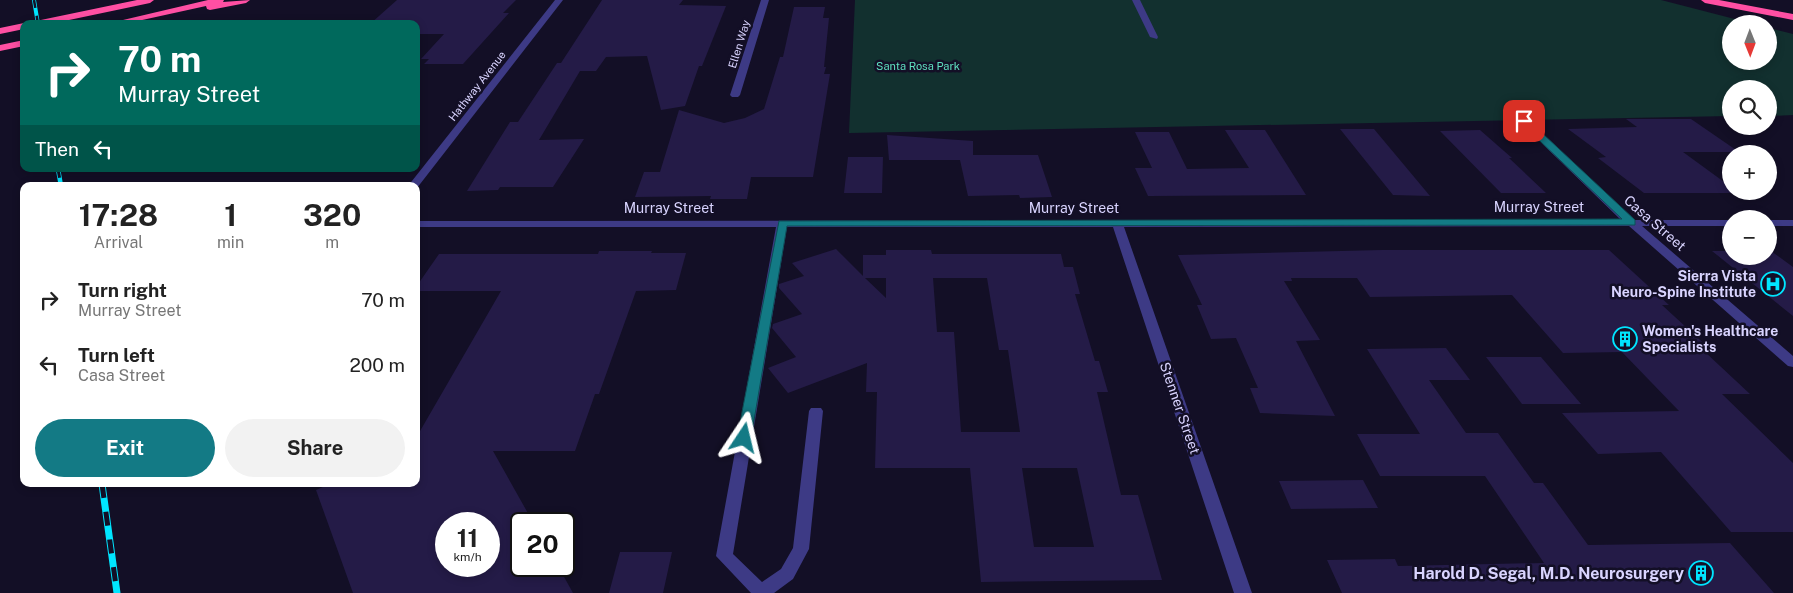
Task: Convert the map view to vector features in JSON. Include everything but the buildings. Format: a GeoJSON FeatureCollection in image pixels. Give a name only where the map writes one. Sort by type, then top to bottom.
{"type":"FeatureCollection","features":[{"type":"Feature","properties":{"kind":"highway"},"geometry":{"type":"LineString","coordinates":[[55,20],[150,0]]}},
{"type":"Feature","properties":{"kind":"highway"},"geometry":{"type":"LineString","coordinates":[[128,20],[220,0]]}},
{"type":"Feature","properties":{"kind":"highway"},"geometry":{"type":"LineString","coordinates":[[164,12],[219,6],[246,0]]}},
{"type":"Feature","properties":{"kind":"highway"},"geometry":{"type":"LineString","coordinates":[[1705,0],[1793,17]]}},
{"type":"Feature","properties":{"kind":"highway"},"geometry":{"type":"LineString","coordinates":[[1723,4],[1756,17],[1793,26]]}},
{"type":"Feature","properties":{"kind":"highway"},"geometry":{"type":"LineString","coordinates":[[0,31],[20,27]]}},
{"type":"Feature","properties":{"kind":"highway"},"geometry":{"type":"LineString","coordinates":[[0,48],[20,44]]}},
{"type":"Feature","properties":{"kind":"street","name":"Hathway Avenue"},"geometry":{"type":"LineString","coordinates":[[416,182],[558,0]]}},
{"type":"Feature","properties":{"kind":"street","name":"Ellen Way"},"geometry":{"type":"LineString","coordinates":[[735,95],[765,0]]}},
{"type":"Feature","properties":{"kind":"street"},"geometry":{"type":"LineString","coordinates":[[1136,0],[1154,37]]}},
{"type":"Feature","properties":{"kind":"street","name":"Casa Street"},"geometry":{"type":"LineString","coordinates":[[1524,121],[1631,222],[1793,363]]}},
{"type":"Feature","properties":{"kind":"street"},"geometry":{"type":"LineString","coordinates":[[782,223],[724,556],[762,592],[787,574],[800,549],[816,411]]}},
{"type":"Feature","properties":{"kind":"street","name":"Stenner Street"},"geometry":{"type":"LineString","coordinates":[[1117,223],[1243,593]]}},
{"type":"Feature","properties":{"kind":"street","name":"Murray Street"},"geometry":{"type":"LineString","coordinates":[[420,224],[1722,223]]}},
{"type":"Feature","properties":{"kind":"street"},"geometry":{"type":"LineString","coordinates":[[1777,223],[1793,223]]}},
{"type":"Feature","properties":{"kind":"green space","name":"Santa Rosa Park"},"geometry":{"type":"Polygon","coordinates":[[[855,0],[1661,0],[1722,16],[1722,70],[1778,70],[1778,30],[1793,34],[1793,115],[1777,116],[1777,80],[1722,80],[1722,116],[849,133],[855,0]]]}},
{"type":"Feature","properties":{"kind":"railway"},"geometry":{"type":"LineString","coordinates":[[34,0],[37,20]]}},
{"type":"Feature","properties":{"kind":"railway"},"geometry":{"type":"LineString","coordinates":[[59,172],[60,182]]}},
{"type":"Feature","properties":{"kind":"railway"},"geometry":{"type":"LineString","coordinates":[[102,487],[117,593]]}},
{"type":"Feature","properties":{"kind":"place","name":"Sierra Vista Neuro-Spine Institute"},"geometry":{"type":"Point","coordinates":[1773,284]}},
{"type":"Feature","properties":{"kind":"place","name":"Women's Healthcare Specialists"},"geometry":{"type":"Point","coordinates":[1625,339]}},
{"type":"Feature","properties":{"kind":"place","name":"Harold D. Segal, M.D. Neurosurgery"},"geometry":{"type":"Point","coordinates":[1701,573]}},
{"type":"Feature","properties":{"kind":"route"},"geometry":{"type":"LineString","coordinates":[[744,438],[782,223],[1631,222],[1524,121]]}}]}
